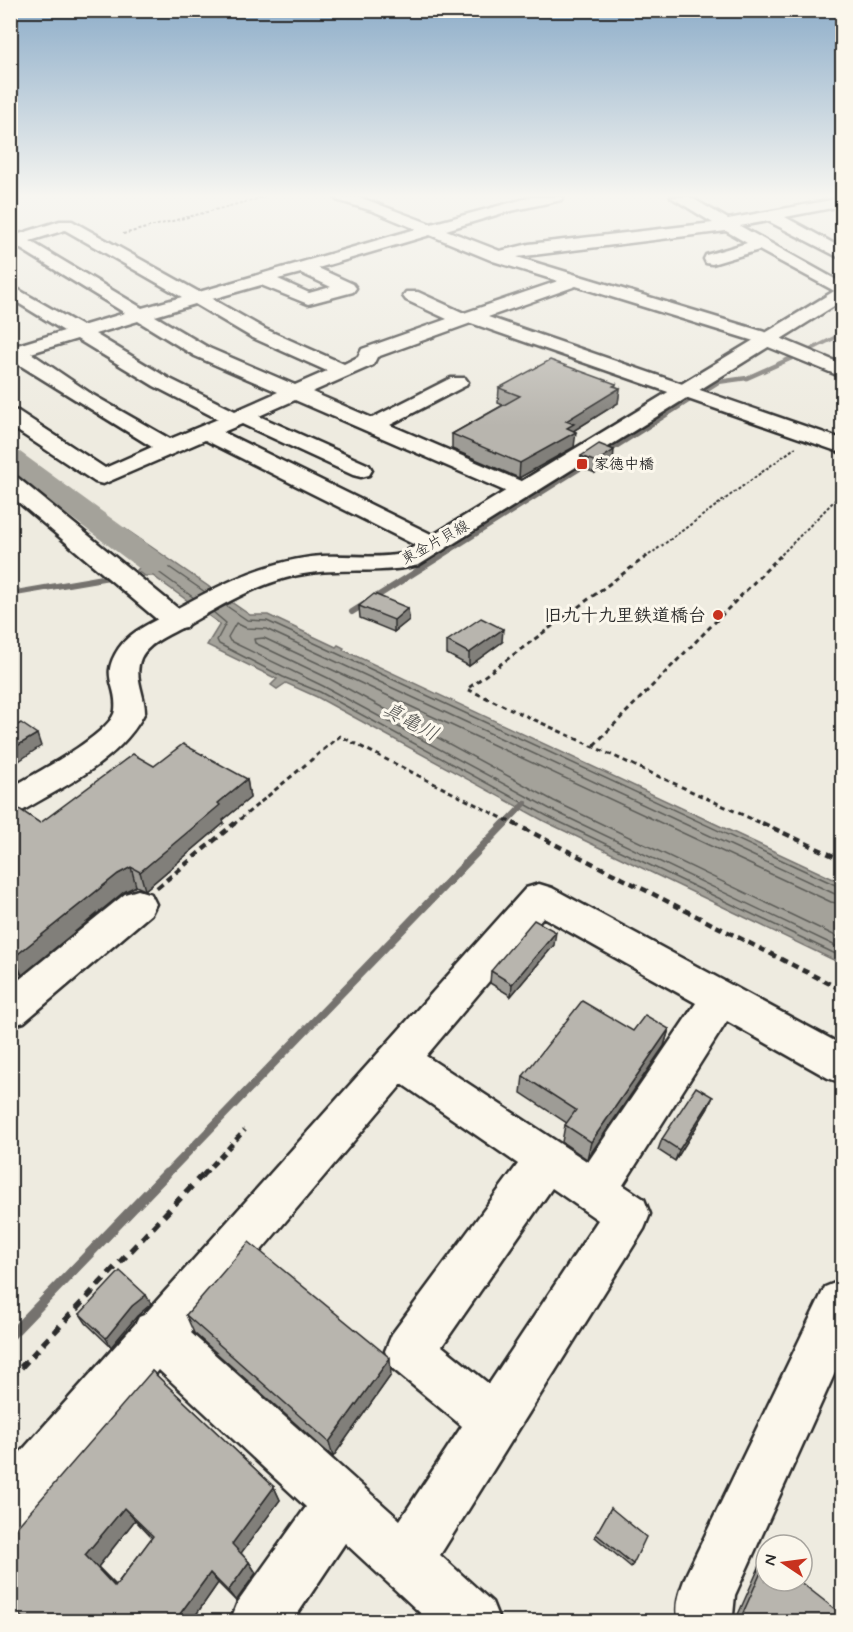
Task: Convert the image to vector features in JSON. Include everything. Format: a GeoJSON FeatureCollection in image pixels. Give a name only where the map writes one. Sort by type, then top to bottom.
{"type":"FeatureCollection","features":[{"type":"Feature","properties":{"kind":"street"},"geometry":{"type":"LineString","coordinates":[[71,273],[202,352],[522,490]]}},
{"type":"Feature","properties":{"kind":"street"},"geometry":{"type":"LineString","coordinates":[[153,273],[258,333],[344,370]]}},
{"type":"Feature","properties":{"kind":"street"},"geometry":{"type":"LineString","coordinates":[[12,351],[282,273]]}},
{"type":"Feature","properties":{"kind":"street"},"geometry":{"type":"LineString","coordinates":[[263,279],[308,299],[347,288],[315,273]]}},
{"type":"Feature","properties":{"kind":"street"},"geometry":{"type":"LineString","coordinates":[[550,273],[769,340],[843,371]]}},
{"type":"Feature","properties":{"kind":"street"},"geometry":{"type":"LineString","coordinates":[[811,273],[843,292]]}},
{"type":"Feature","properties":{"kind":"street"},"geometry":{"type":"LineString","coordinates":[[10,416],[103,477],[366,361],[369,353],[574,281]]}},
{"type":"Feature","properties":{"kind":"street"},"geometry":{"type":"LineString","coordinates":[[10,290],[161,382],[361,470]]}},
{"type":"Feature","properties":{"kind":"street","name":"東金片貝線"},"geometry":{"type":"LineString","coordinates":[[10,803],[100,748],[114,734],[130,712],[123,669],[128,654],[135,644],[267,574],[312,564],[389,565],[410,560],[522,490],[694,394],[769,340],[843,292]]}},
{"type":"Feature","properties":{"kind":"street"},"geometry":{"type":"LineString","coordinates":[[412,296],[467,318],[843,446]]}},
{"type":"Feature","properties":{"kind":"street"},"geometry":{"type":"LineString","coordinates":[[12,351],[86,399],[169,448]]}},
{"type":"Feature","properties":{"kind":"street"},"geometry":{"type":"LineString","coordinates":[[372,426],[458,382]]}},
{"type":"Feature","properties":{"kind":"street"},"geometry":{"type":"LineString","coordinates":[[205,432],[434,546]]}},
{"type":"Feature","properties":{"kind":"street"},"geometry":{"type":"LineString","coordinates":[[299,502],[412,443]]}},
{"type":"Feature","properties":{"kind":"street"},"geometry":{"type":"LineString","coordinates":[[10,483],[176,621]]}},
{"type":"Feature","properties":{"kind":"street"},"geometry":{"type":"LineString","coordinates":[[10,1503],[539,898],[843,1065]]}},
{"type":"Feature","properties":{"kind":"street"},"geometry":{"type":"LineString","coordinates":[[10,1010],[138,904]]}},
{"type":"Feature","properties":{"kind":"street"},"geometry":{"type":"LineString","coordinates":[[594,1191],[721,998]]}},
{"type":"Feature","properties":{"kind":"street"},"geometry":{"type":"LineString","coordinates":[[398,1059],[628,1214],[405,1561]]}},
{"type":"Feature","properties":{"kind":"street"},"geometry":{"type":"LineString","coordinates":[[496,1422],[409,1351],[547,1159]]}},
{"type":"Feature","properties":{"kind":"street"},"geometry":{"type":"LineString","coordinates":[[707,1622],[705,1615],[707,1593],[843,1304]]}},
{"type":"Feature","properties":{"kind":"street"},"geometry":{"type":"LineString","coordinates":[[156,1334],[472,1622]]}},
{"type":"Feature","properties":{"kind":"street"},"geometry":{"type":"LineString","coordinates":[[258,1622],[341,1503]]}},
{"type":"Feature","properties":{"kind":"path"},"geometry":{"type":"LineString","coordinates":[[811,435],[467,688],[843,860]]}},
{"type":"Feature","properties":{"kind":"path"},"geometry":{"type":"LineString","coordinates":[[594,745],[843,493]]}},
{"type":"Feature","properties":{"kind":"path"},"geometry":{"type":"LineString","coordinates":[[138,904],[340,736],[843,990]]}},
{"type":"Feature","properties":{"kind":"path"},"geometry":{"type":"LineString","coordinates":[[10,1379],[245,1130]]}},
{"type":"Feature","properties":{"kind":"water"},"geometry":{"type":"Polygon","coordinates":[[[124,528],[250,615],[268,615],[336,647],[338,645],[344,648],[343,650],[842,883],[842,964],[544,821],[317,697],[286,683],[277,689],[271,685],[277,679],[207,645],[220,624],[153,576],[145,576],[136,571],[141,566],[103,535],[124,528]]]}},
{"type":"Feature","properties":{"kind":"building"},"geometry":{"type":"Polygon","coordinates":[[[550,360],[616,384],[613,386],[620,388],[566,421],[574,424],[567,428],[576,432],[520,463],[452,434],[520,396],[499,388],[550,360]]]}},
{"type":"Feature","properties":{"kind":"building"},"geometry":{"type":"Polygon","coordinates":[[[599,444],[614,450],[596,462],[581,456],[599,444]]]}},
{"type":"Feature","properties":{"kind":"building"},"geometry":{"type":"Polygon","coordinates":[[[374,594],[408,608],[394,620],[359,606],[374,594]]]}},
{"type":"Feature","properties":{"kind":"building"},"geometry":{"type":"Polygon","coordinates":[[[481,618],[503,629],[469,653],[447,641],[481,618]]]}},
{"type":"Feature","properties":{"kind":"building"},"geometry":{"type":"Polygon","coordinates":[[[21,723],[37,734],[10,750],[10,729],[21,723]]]}},
{"type":"Feature","properties":{"kind":"building"},"geometry":{"type":"Polygon","coordinates":[[[183,744],[247,779],[218,803],[220,805],[140,872],[131,867],[118,874],[14,957],[10,954],[10,803],[40,823],[133,754],[154,766],[183,744]]]}},
{"type":"Feature","properties":{"kind":"building"},"geometry":{"type":"Polygon","coordinates":[[[534,920],[556,932],[512,984],[491,971],[534,920]]]}},
{"type":"Feature","properties":{"kind":"building"},"geometry":{"type":"Polygon","coordinates":[[[582,1001],[633,1031],[645,1015],[669,1029],[591,1142],[565,1125],[576,1110],[523,1076],[582,1001]]]}},
{"type":"Feature","properties":{"kind":"building"},"geometry":{"type":"Polygon","coordinates":[[[696,1087],[713,1097],[679,1150],[662,1139],[696,1087]]]}},
{"type":"Feature","properties":{"kind":"building"},"geometry":{"type":"Polygon","coordinates":[[[249,1242],[390,1358],[329,1442],[186,1315],[249,1242]]]}},
{"type":"Feature","properties":{"kind":"building"},"geometry":{"type":"Polygon","coordinates":[[[120,1271],[146,1295],[132,1306],[106,1338],[80,1314],[120,1271]]]}},
{"type":"Feature","properties":{"kind":"building"},"geometry":{"type":"Polygon","coordinates":[[[152,1371],[274,1487],[232,1544],[249,1562],[228,1591],[210,1573],[174,1622],[26,1622],[10,1604],[10,1535],[152,1371]],[[124,1508],[85,1555],[115,1587],[153,1536],[124,1508]]]}},
{"type":"Feature","properties":{"kind":"building"},"geometry":{"type":"Polygon","coordinates":[[[611,1508],[646,1537],[633,1564],[596,1534],[611,1508]]]}},
{"type":"Feature","properties":{"kind":"building"},"geometry":{"type":"Polygon","coordinates":[[[754,1588],[754,1593],[814,1593],[840,1613],[837,1622],[748,1622],[743,1618],[754,1588]]]}},
{"type":"Feature","properties":{"kind":"waterway"},"geometry":{"type":"LineString","coordinates":[[802,354],[842,334]]}},
{"type":"Feature","properties":{"kind":"waterway"},"geometry":{"type":"LineString","coordinates":[[606,453],[718,382],[747,378],[805,352]]}},
{"type":"Feature","properties":{"kind":"waterway","name":"真亀川"},"geometry":{"type":"LineString","coordinates":[[10,458],[155,565]]}},
{"type":"Feature","properties":{"kind":"waterway"},"geometry":{"type":"LineString","coordinates":[[438,558],[589,463]]}},
{"type":"Feature","properties":{"kind":"waterway"},"geometry":{"type":"LineString","coordinates":[[352,612],[441,556]]}},
{"type":"Feature","properties":{"kind":"waterway"},"geometry":{"type":"LineString","coordinates":[[10,594],[109,577]]}},
{"type":"Feature","properties":{"kind":"waterway"},"geometry":{"type":"LineString","coordinates":[[504,825],[525,803]]}},
{"type":"Feature","properties":{"kind":"waterway"},"geometry":{"type":"LineString","coordinates":[[166,1175],[505,823]]}},
{"type":"Feature","properties":{"kind":"waterway"},"geometry":{"type":"LineString","coordinates":[[10,1336],[167,1173]]}},
{"type":"Feature","properties":{"kind":"place","name":"家徳中橋"},"geometry":{"type":"Point","coordinates":[582,464]}},
{"type":"Feature","properties":{"kind":"place","name":"旧九十九里鉄道橋台"},"geometry":{"type":"Point","coordinates":[718,615]}}]}
